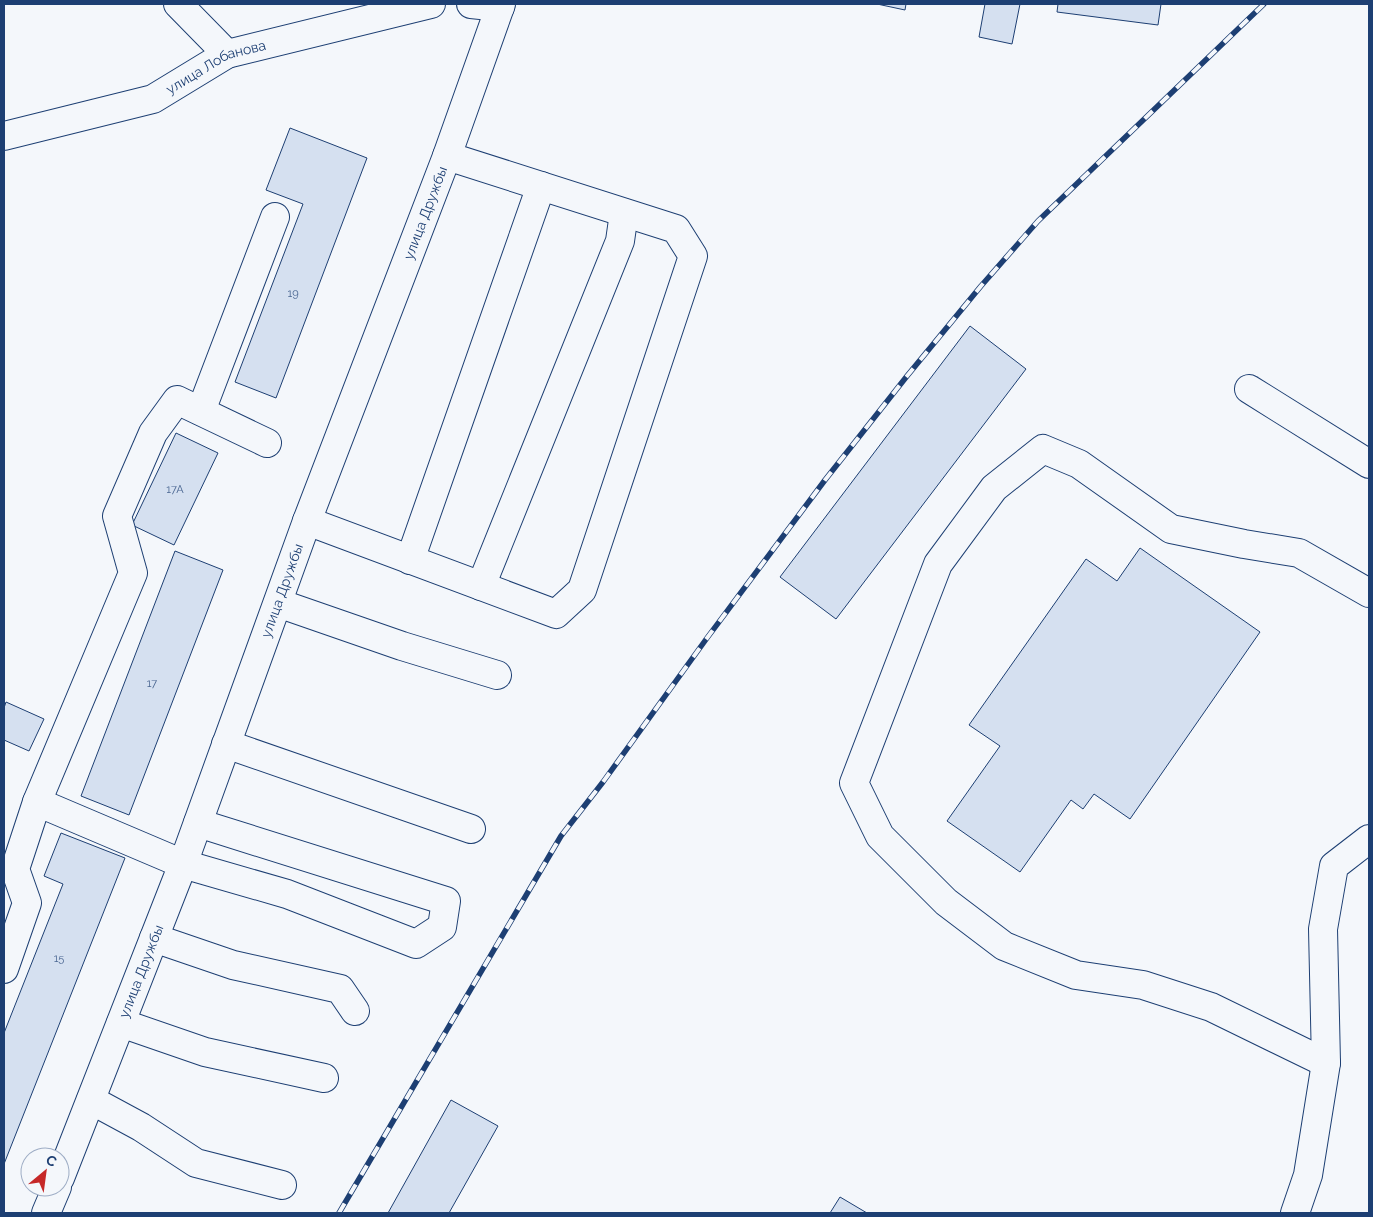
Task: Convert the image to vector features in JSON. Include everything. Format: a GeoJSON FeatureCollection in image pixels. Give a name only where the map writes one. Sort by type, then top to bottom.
{"type":"FeatureCollection","features":[{"type":"Feature","properties":{"kind":"street"},"geometry":{"type":"LineString","coordinates":[[178,4],[227,54]]}},
{"type":"Feature","properties":{"kind":"street","name":"улица Лобанова"},"geometry":{"type":"LineString","coordinates":[[4,136],[153,99],[227,54],[432,4]]}},
{"type":"Feature","properties":{"kind":"street"},"geometry":{"type":"LineString","coordinates":[[471,4],[501,5]]}},
{"type":"Feature","properties":{"kind":"street","name":"улица Дружбы"},"geometry":{"type":"LineString","coordinates":[[70,1153],[183,864],[307,521],[447,156],[501,5]]}},
{"type":"Feature","properties":{"kind":"street"},"geometry":{"type":"LineString","coordinates":[[307,521],[556,614],[582,590],[693,256],[676,229],[447,156]]}},
{"type":"Feature","properties":{"kind":"street"},"geometry":{"type":"LineString","coordinates":[[410,560],[541,186]]}},
{"type":"Feature","properties":{"kind":"street"},"geometry":{"type":"LineString","coordinates":[[481,586],[620,241],[624,212]]}},
{"type":"Feature","properties":{"kind":"street"},"geometry":{"type":"LineString","coordinates":[[201,411],[275,217]]}},
{"type":"Feature","properties":{"kind":"street"},"geometry":{"type":"LineString","coordinates":[[1249,389],[1369,464]]}},
{"type":"Feature","properties":{"kind":"street"},"geometry":{"type":"LineString","coordinates":[[4,969],[27,903],[14,869],[36,802],[133,572],[117,516],[154,433],[177,400],[267,443]]}},
{"type":"Feature","properties":{"kind":"street"},"geometry":{"type":"LineString","coordinates":[[1326,1063],[1211,1007],[1143,985],[1076,975],[1004,946],[946,902],[880,836],[854,783],[938,564],[994,488],[1043,449],[1079,464],[1171,529],[1300,553],[1369,593]]}},
{"type":"Feature","properties":{"kind":"street"},"geometry":{"type":"LineString","coordinates":[[278,603],[402,646],[497,675]]}},
{"type":"Feature","properties":{"kind":"street"},"geometry":{"type":"LineString","coordinates":[[226,744],[471,829]]}},
{"type":"Feature","properties":{"kind":"street"},"geometry":{"type":"LineString","coordinates":[[36,802],[183,864],[287,894],[416,944],[442,927],[446,901],[198,823]]}},
{"type":"Feature","properties":{"kind":"street"},"geometry":{"type":"LineString","coordinates":[[1295,1213],[1308,1175],[1326,1063],[1323,929],[1334,866],[1369,839]]}},
{"type":"Feature","properties":{"kind":"street"},"geometry":{"type":"LineString","coordinates":[[154,938],[233,965],[340,989],[355,1011]]}},
{"type":"Feature","properties":{"kind":"street"},"geometry":{"type":"LineString","coordinates":[[121,1024],[205,1052],[324,1078]]}},
{"type":"Feature","properties":{"kind":"street"},"geometry":{"type":"LineString","coordinates":[[91,1100],[141,1126],[196,1163],[282,1185]]}},
{"type":"Feature","properties":{"kind":"street"},"geometry":{"type":"LineString","coordinates":[[46,1213],[53,1197]]}},
{"type":"Feature","properties":{"kind":"building"},"geometry":{"type":"Polygon","coordinates":[[[877,4],[906,4],[905,10],[877,4]]]}},
{"type":"Feature","properties":{"kind":"building"},"geometry":{"type":"Polygon","coordinates":[[[985,4],[1020,4],[1012,44],[979,37],[985,4]]]}},
{"type":"Feature","properties":{"kind":"building"},"geometry":{"type":"Polygon","coordinates":[[[1058,4],[1161,4],[1158,25],[1057,12],[1058,4]]]}},
{"type":"Feature","properties":{"kind":"building"},"geometry":{"type":"Polygon","coordinates":[[[290,128],[367,158],[276,398],[235,382],[303,204],[266,190],[290,128]]]}},
{"type":"Feature","properties":{"kind":"building"},"geometry":{"type":"Polygon","coordinates":[[[970,326],[1026,369],[836,619],[780,577],[970,326]]]}},
{"type":"Feature","properties":{"kind":"building"},"geometry":{"type":"Polygon","coordinates":[[[176,433],[218,453],[174,545],[132,525],[176,433]]]}},
{"type":"Feature","properties":{"kind":"building"},"geometry":{"type":"Polygon","coordinates":[[[1140,548],[1260,632],[1130,819],[1094,794],[1083,809],[1071,800],[1020,872],[947,821],[1000,746],[969,725],[1086,559],[1117,581],[1140,548]]]}},
{"type":"Feature","properties":{"kind":"building"},"geometry":{"type":"Polygon","coordinates":[[[175,551],[223,570],[129,815],[81,796],[175,551]]]}},
{"type":"Feature","properties":{"kind":"building"},"geometry":{"type":"Polygon","coordinates":[[[6,702],[44,719],[29,751],[4,740],[4,708],[6,702]]]}},
{"type":"Feature","properties":{"kind":"building"},"geometry":{"type":"Polygon","coordinates":[[[61,833],[125,858],[4,1164],[4,1033],[63,884],[44,876],[61,833]]]}},
{"type":"Feature","properties":{"kind":"building"},"geometry":{"type":"Polygon","coordinates":[[[451,1100],[498,1126],[449,1213],[388,1213],[451,1100]]]}},
{"type":"Feature","properties":{"kind":"building"},"geometry":{"type":"Polygon","coordinates":[[[840,1197],[867,1213],[830,1213],[840,1197]]]}},
{"type":"Feature","properties":{"kind":"railway"},"geometry":{"type":"LineString","coordinates":[[339,1213],[561,836],[603,782],[825,480],[981,286],[1038,221],[1264,4]]}}]}
